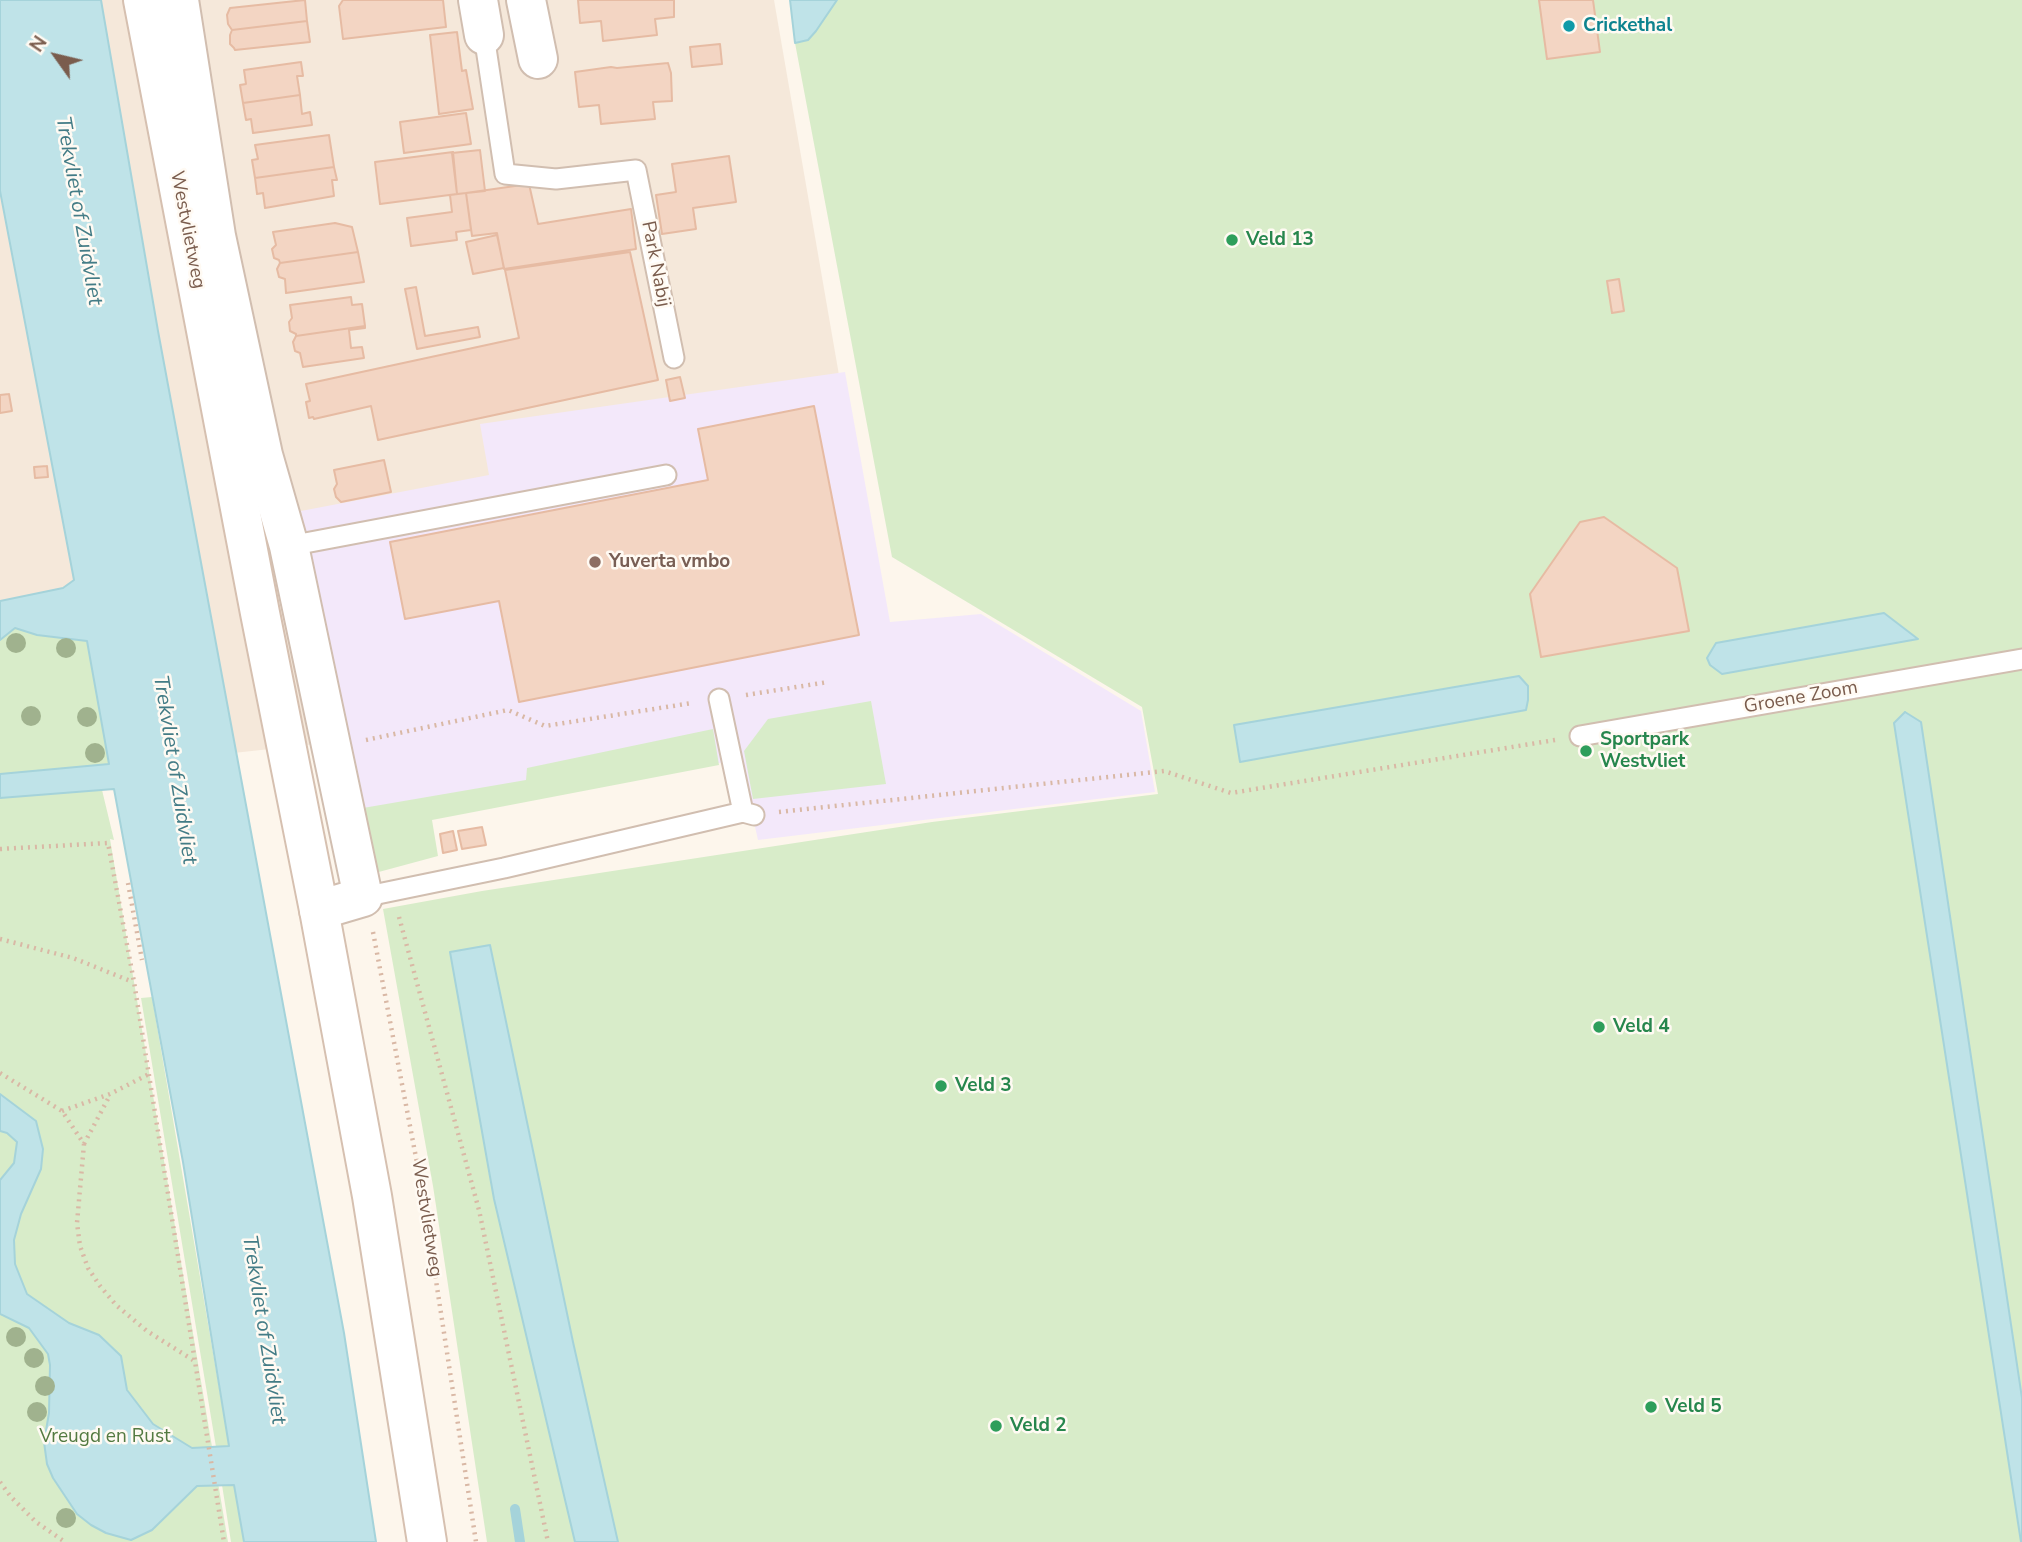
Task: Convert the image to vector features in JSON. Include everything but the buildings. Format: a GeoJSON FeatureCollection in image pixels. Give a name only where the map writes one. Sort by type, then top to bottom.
{"type":"FeatureCollection","features":[{"type":"Feature","properties":{"kind":"street","name":"Westvlietweg"},"geometry":{"type":"LineString","coordinates":[[143,0],[247,457],[289,546],[379,893]]}},
{"type":"Feature","properties":{"kind":"street","name":"Westvlietweg"},"geometry":{"type":"LineString","coordinates":[[179,0],[247,457],[319,910],[372,1196],[427,1542]]}},
{"type":"Feature","properties":{"kind":"street"},"geometry":{"type":"LineString","coordinates":[[526,0],[538,58]]}},
{"type":"Feature","properties":{"kind":"street"},"geometry":{"type":"LineString","coordinates":[[319,910],[379,893]]}},
{"type":"Feature","properties":{"kind":"lane","name":"Park Nabij"},"geometry":{"type":"LineString","coordinates":[[481,17],[505,174],[556,179],[636,170],[674,358]]}},
{"type":"Feature","properties":{"kind":"lane"},"geometry":{"type":"LineString","coordinates":[[289,546],[666,475]]}},
{"type":"Feature","properties":{"kind":"lane","name":"Groene Zoom"},"geometry":{"type":"LineString","coordinates":[[1580,736],[2022,659]]}},
{"type":"Feature","properties":{"kind":"lane"},"geometry":{"type":"LineString","coordinates":[[379,893],[749,813],[719,699]]}},
{"type":"Feature","properties":{"kind":"path"},"geometry":{"type":"LineString","coordinates":[[398,733],[508,710],[545,726],[828,682]]}},
{"type":"Feature","properties":{"kind":"path"},"geometry":{"type":"LineString","coordinates":[[749,813],[1164,771],[1231,793],[1580,736]]}},
{"type":"Feature","properties":{"kind":"path"},"geometry":{"type":"LineString","coordinates":[[0,849],[108,843],[134,982],[224,1542]]}},
{"type":"Feature","properties":{"kind":"path"},"geometry":{"type":"LineString","coordinates":[[128,883],[142,960]]}},
{"type":"Feature","properties":{"kind":"path","name":"Westvlietweg"},"geometry":{"type":"LineString","coordinates":[[379,893],[375,942],[422,1189],[476,1542]]}},
{"type":"Feature","properties":{"kind":"path"},"geometry":{"type":"LineString","coordinates":[[379,893],[399,921],[479,1210],[548,1542]]}},
{"type":"Feature","properties":{"kind":"path"},"geometry":{"type":"LineString","coordinates":[[124,929],[136,927]]}},
{"type":"Feature","properties":{"kind":"path"},"geometry":{"type":"LineString","coordinates":[[0,939],[73,958],[134,982]]}},
{"type":"Feature","properties":{"kind":"path"},"geometry":{"type":"LineString","coordinates":[[0,1073],[62,1111],[84,1144]]}},
{"type":"Feature","properties":{"kind":"path"},"geometry":{"type":"LineString","coordinates":[[62,1111],[110,1094],[149,1074]]}},
{"type":"Feature","properties":{"kind":"path"},"geometry":{"type":"LineString","coordinates":[[110,1094],[84,1144],[77,1223],[80,1245],[88,1268],[116,1305],[147,1331],[194,1360]]}},
{"type":"Feature","properties":{"kind":"path"},"geometry":{"type":"LineString","coordinates":[[0,1482],[36,1522],[65,1542]]}},
{"type":"Feature","properties":{"kind":"shaded area"},"geometry":{"type":"Polygon","coordinates":[[[0,0],[774,0],[892,681],[0,777],[0,0]]]}},
{"type":"Feature","properties":{"kind":"shaded area","name":"Yuverta vmbo"},"geometry":{"type":"Polygon","coordinates":[[[845,372],[890,622],[981,614],[1141,711],[1155,792],[758,840],[740,759],[365,832],[301,511],[489,475],[480,424],[845,372]]]}},
{"type":"Feature","properties":{"kind":"green space","name":"Sportpark Westvliet"},"geometry":{"type":"Polygon","coordinates":[[[837,0],[2022,0],[2022,1542],[618,1542],[490,945],[450,952],[494,1200],[575,1542],[487,1542],[433,1186],[383,909],[482,891],[932,822],[1158,794],[1142,707],[892,557],[795,43],[808,40],[837,0]]]}},
{"type":"Feature","properties":{"kind":"green space"},"geometry":{"type":"Polygon","coordinates":[[[15,628],[37,635],[87,641],[109,765],[0,774],[0,640],[15,628]]]}},
{"type":"Feature","properties":{"kind":"green space"},"geometry":{"type":"Polygon","coordinates":[[[871,701],[886,784],[753,799],[744,751],[768,719],[871,701]]]}},
{"type":"Feature","properties":{"kind":"green space"},"geometry":{"type":"Polygon","coordinates":[[[713,729],[719,765],[432,820],[438,856],[375,873],[363,808],[526,780],[527,768],[713,729]]]}},
{"type":"Feature","properties":{"kind":"green space","name":"Vreugd en Rust"},"geometry":{"type":"Polygon","coordinates":[[[102,790],[114,840],[110,839],[228,1542],[0,1542],[0,798],[102,790]]]}},
{"type":"Feature","properties":{"kind":"green space"},"geometry":{"type":"Polygon","coordinates":[[[152,997],[229,1446],[216,1447],[141,998],[152,997]]]}},
{"type":"Feature","properties":{"kind":"green space"},"geometry":{"type":"Polygon","coordinates":[[[222,1485],[235,1485],[244,1542],[231,1542],[222,1485]]]}},
{"type":"Feature","properties":{"kind":"water","name":"Trekvliet of Zuidvliet"},"geometry":{"type":"Polygon","coordinates":[[[0,0],[101,0],[158,331],[344,1333],[376,1542],[244,1542],[234,1485],[197,1486],[152,1530],[131,1540],[106,1533],[91,1525],[77,1514],[47,1464],[44,1442],[49,1413],[48,1354],[29,1328],[0,1314],[0,1180],[14,1163],[17,1142],[7,1133],[0,1131],[0,1094],[36,1121],[43,1149],[41,1169],[21,1214],[14,1240],[15,1264],[27,1294],[69,1323],[99,1335],[121,1356],[127,1390],[153,1424],[192,1448],[229,1446],[183,1162],[114,789],[0,798],[0,774],[109,764],[87,641],[37,635],[15,628],[0,640],[0,601],[63,588],[74,580],[0,191],[0,0]]]}},
{"type":"Feature","properties":{"kind":"water"},"geometry":{"type":"Polygon","coordinates":[[[790,0],[837,0],[808,40],[795,43],[790,0]]]}},
{"type":"Feature","properties":{"kind":"water"},"geometry":{"type":"Polygon","coordinates":[[[1884,613],[1918,639],[1722,674],[1710,665],[1707,658],[1716,643],[1884,613]]]}},
{"type":"Feature","properties":{"kind":"water"},"geometry":{"type":"Polygon","coordinates":[[[1519,676],[1528,686],[1526,710],[1240,762],[1234,725],[1519,676]]]}},
{"type":"Feature","properties":{"kind":"water"},"geometry":{"type":"Polygon","coordinates":[[[1905,712],[1921,722],[2022,1398],[2022,1542],[1894,723],[1905,712]]]}},
{"type":"Feature","properties":{"kind":"water"},"geometry":{"type":"Polygon","coordinates":[[[490,945],[618,1542],[575,1542],[494,1199],[450,952],[490,945]]]}},
{"type":"Feature","properties":{"kind":"waterway"},"geometry":{"type":"LineString","coordinates":[[515,1509],[520,1542]]}},
{"type":"Feature","properties":{"kind":"place","name":"Crickethal"},"geometry":{"type":"Point","coordinates":[1569,26]}},
{"type":"Feature","properties":{"kind":"place","name":"Veld 13"},"geometry":{"type":"Point","coordinates":[1232,240]}},
{"type":"Feature","properties":{"kind":"place","name":"Yuverta vmbo"},"geometry":{"type":"Point","coordinates":[595,562]}},
{"type":"Feature","properties":{"kind":"place","name":"Sportpark Westvliet"},"geometry":{"type":"Point","coordinates":[1586,751]}},
{"type":"Feature","properties":{"kind":"place","name":"Veld 4"},"geometry":{"type":"Point","coordinates":[1599,1027]}},
{"type":"Feature","properties":{"kind":"place","name":"Veld 3"},"geometry":{"type":"Point","coordinates":[941,1086]}},
{"type":"Feature","properties":{"kind":"place","name":"Veld 5"},"geometry":{"type":"Point","coordinates":[1651,1407]}},
{"type":"Feature","properties":{"kind":"place","name":"Veld 2"},"geometry":{"type":"Point","coordinates":[996,1426]}}]}
